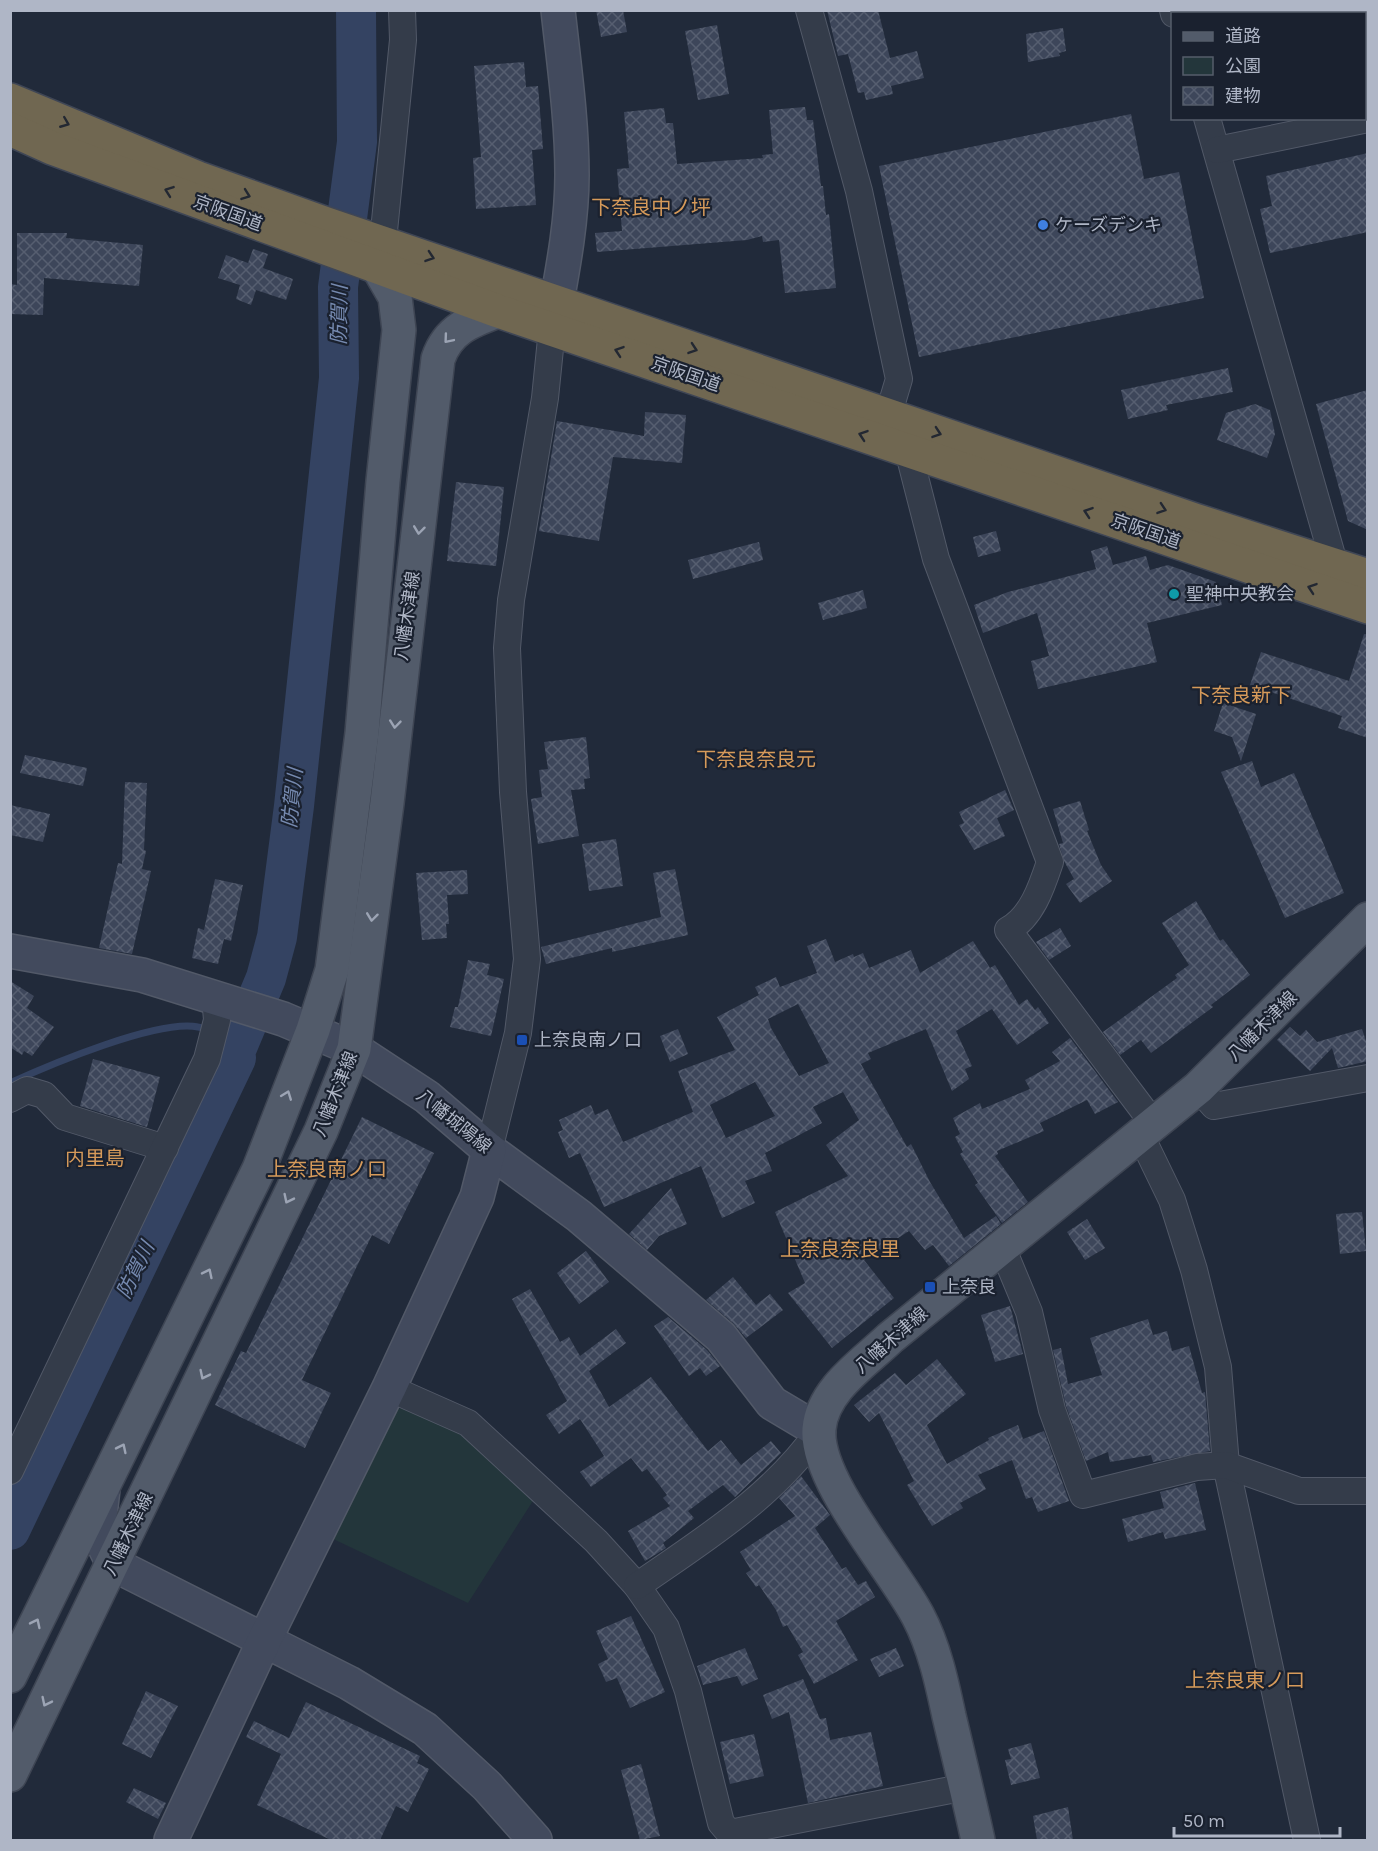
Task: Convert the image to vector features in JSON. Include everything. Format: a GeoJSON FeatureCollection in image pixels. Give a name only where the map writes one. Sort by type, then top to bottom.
{"type":"FeatureCollection","features":[{"type":"Feature","properties":{"kind":"highway","name":"京阪国道"},"geometry":{"type":"LineString","coordinates":[[10,100],[198,178],[323,235]]}},
{"type":"Feature","properties":{"kind":"highway","name":"京阪国道"},"geometry":{"type":"LineString","coordinates":[[10,129],[52,148],[376,252],[554,315],[908,450],[1368,607]]}},
{"type":"Feature","properties":{"kind":"highway","name":"京阪国道"},"geometry":{"type":"LineString","coordinates":[[376,252],[498,311],[554,315],[888,416],[1368,576]]}},
{"type":"Feature","properties":{"kind":"main road","name":"八幡木津線"},"geometry":{"type":"LineString","coordinates":[[10,1676],[259,1169],[313,1030],[332,970],[362,733],[383,481],[399,330],[395,297],[376,252]]}},
{"type":"Feature","properties":{"kind":"main road","name":"八幡木津線"},"geometry":{"type":"LineString","coordinates":[[10,1774],[316,1142],[354,1049],[387,803],[438,359],[442,346],[459,328],[498,311]]}},
{"type":"Feature","properties":{"kind":"main road","name":"八幡木津線"},"geometry":{"type":"LineString","coordinates":[[978,1840],[939,1674],[919,1617],[836,1487],[823,1456],[819,1431],[823,1407],[846,1380],[890,1338],[1198,1088],[1368,919]]}},
{"type":"Feature","properties":{"kind":"street"},"geometry":{"type":"LineString","coordinates":[[376,252],[403,40],[402,10]]}},
{"type":"Feature","properties":{"kind":"street"},"geometry":{"type":"LineString","coordinates":[[171,1840],[264,1641],[389,1389],[477,1197],[518,1033],[527,959],[513,792],[507,648],[511,600],[545,398],[554,315],[569,228],[572,175],[567,90],[558,10]]}},
{"type":"Feature","properties":{"kind":"street"},"geometry":{"type":"LineString","coordinates":[[809,10],[859,190],[899,379],[888,416]]}},
{"type":"Feature","properties":{"kind":"street"},"geometry":{"type":"LineString","coordinates":[[1208,120],[1335,566]]}},
{"type":"Feature","properties":{"kind":"street"},"geometry":{"type":"LineString","coordinates":[[1217,150],[1363,120]]}},
{"type":"Feature","properties":{"kind":"street"},"geometry":{"type":"LineString","coordinates":[[908,450],[936,559],[1050,862],[1040,894],[1017,925],[1008,930],[1147,1129],[1194,1270],[1218,1367],[1226,1465],[1307,1840]]}},
{"type":"Feature","properties":{"kind":"street","name":"八幡城陽線"},"geometry":{"type":"LineString","coordinates":[[10,951],[142,975],[283,1018],[354,1049],[427,1097],[489,1150],[579,1216],[721,1337],[772,1402],[819,1431]]}},
{"type":"Feature","properties":{"kind":"street"},"geometry":{"type":"LineString","coordinates":[[10,1471],[207,1059],[217,1020],[215,996]]}},
{"type":"Feature","properties":{"kind":"street"},"geometry":{"type":"LineString","coordinates":[[1198,1088],[1214,1106],[1368,1078]]}},
{"type":"Feature","properties":{"kind":"street"},"geometry":{"type":"LineString","coordinates":[[10,1099],[27,1090],[44,1095],[65,1117],[165,1148]]}},
{"type":"Feature","properties":{"kind":"street"},"geometry":{"type":"LineString","coordinates":[[1002,1247],[1029,1312],[1052,1410],[1083,1495],[1197,1467],[1226,1465],[1299,1491],[1368,1491]]}},
{"type":"Feature","properties":{"kind":"street"},"geometry":{"type":"LineString","coordinates":[[389,1389],[468,1423],[596,1541],[637,1586],[666,1628],[688,1691],[721,1823],[727,1830],[735,1832],[966,1787]]}},
{"type":"Feature","properties":{"kind":"street"},"geometry":{"type":"LineString","coordinates":[[637,1586],[736,1517],[796,1463],[819,1431]]}},
{"type":"Feature","properties":{"kind":"street"},"geometry":{"type":"LineString","coordinates":[[103,1488],[98,1533],[113,1564],[348,1683],[425,1729],[487,1786],[535,1840]]}},
{"type":"Feature","properties":{"kind":"green space"},"geometry":{"type":"Polygon","coordinates":[[[410,1406],[467,1429],[536,1496],[468,1603],[329,1537],[394,1410],[410,1406]]]}},
{"type":"Feature","properties":{"kind":"building"},"geometry":{"type":"Polygon","coordinates":[[[596,10],[623,10],[627,32],[601,37],[596,10]]]}},
{"type":"Feature","properties":{"kind":"building"},"geometry":{"type":"Polygon","coordinates":[[[827,10],[878,10],[890,58],[917,51],[924,78],[891,86],[893,94],[866,100],[864,92],[858,93],[848,54],[838,56],[827,10]]]}},
{"type":"Feature","properties":{"kind":"building"},"geometry":{"type":"Polygon","coordinates":[[[717,25],[729,94],[698,100],[685,31],[717,25]]]}},
{"type":"Feature","properties":{"kind":"building"},"geometry":{"type":"Polygon","coordinates":[[[1063,28],[1066,51],[1059,53],[1060,56],[1028,62],[1026,34],[1063,28]]]}},
{"type":"Feature","properties":{"kind":"building"},"geometry":{"type":"Polygon","coordinates":[[[524,62],[526,87],[538,86],[543,149],[532,150],[536,205],[476,209],[473,158],[481,157],[474,66],[524,62]]]}},
{"type":"Feature","properties":{"kind":"building"},"geometry":{"type":"Polygon","coordinates":[[[805,107],[807,120],[813,120],[821,186],[823,186],[826,215],[829,214],[836,288],[785,293],[779,240],[763,242],[762,236],[747,240],[597,252],[595,233],[622,231],[617,169],[629,168],[624,112],[664,108],[666,123],[673,123],[677,164],[763,158],[762,155],[773,154],[769,110],[805,107]]]}},
{"type":"Feature","properties":{"kind":"building"},"geometry":{"type":"Polygon","coordinates":[[[1131,114],[1144,179],[1179,172],[1204,298],[919,357],[879,166],[1131,114]]]}},
{"type":"Feature","properties":{"kind":"building"},"geometry":{"type":"Polygon","coordinates":[[[1368,153],[1368,232],[1270,253],[1260,209],[1272,206],[1266,176],[1368,153]]]}},
{"type":"Feature","properties":{"kind":"building"},"geometry":{"type":"Polygon","coordinates":[[[17,233],[67,233],[66,238],[143,245],[139,286],[44,278],[43,315],[10,314],[10,284],[17,285],[17,233]]]}},
{"type":"Feature","properties":{"kind":"building"},"geometry":{"type":"Polygon","coordinates":[[[253,249],[268,254],[263,268],[293,279],[286,300],[256,290],[251,305],[236,299],[240,285],[218,278],[226,255],[248,263],[253,249]]]}},
{"type":"Feature","properties":{"kind":"building"},"geometry":{"type":"Polygon","coordinates":[[[1228,368],[1233,392],[1166,405],[1168,410],[1128,419],[1121,390],[1228,368]]]}},
{"type":"Feature","properties":{"kind":"building"},"geometry":{"type":"Polygon","coordinates":[[[1368,390],[1368,530],[1348,521],[1316,404],[1368,390]]]}},
{"type":"Feature","properties":{"kind":"building"},"geometry":{"type":"Polygon","coordinates":[[[1255,404],[1270,410],[1275,434],[1267,458],[1217,440],[1226,413],[1255,404]]]}},
{"type":"Feature","properties":{"kind":"building"},"geometry":{"type":"Polygon","coordinates":[[[645,412],[686,415],[682,463],[613,457],[599,541],[539,531],[557,421],[644,436],[645,412]]]}},
{"type":"Feature","properties":{"kind":"building"},"geometry":{"type":"Polygon","coordinates":[[[456,482],[504,487],[496,566],[447,561],[456,482]]]}},
{"type":"Feature","properties":{"kind":"building"},"geometry":{"type":"Polygon","coordinates":[[[996,531],[1001,551],[978,557],[973,537],[996,531]]]}},
{"type":"Feature","properties":{"kind":"building"},"geometry":{"type":"Polygon","coordinates":[[[759,542],[763,560],[693,579],[688,560],[759,542]]]}},
{"type":"Feature","properties":{"kind":"building"},"geometry":{"type":"Polygon","coordinates":[[[1107,546],[1113,565],[1146,556],[1150,570],[1168,565],[1216,582],[1222,605],[1147,623],[1157,662],[1038,689],[1031,661],[1049,656],[1037,613],[983,633],[974,605],[1008,592],[1096,569],[1091,551],[1107,546]]]}},
{"type":"Feature","properties":{"kind":"building"},"geometry":{"type":"Polygon","coordinates":[[[863,590],[867,608],[823,620],[818,603],[863,590]]]}},
{"type":"Feature","properties":{"kind":"building"},"geometry":{"type":"Polygon","coordinates":[[[1364,634],[1368,635],[1368,738],[1338,728],[1342,716],[1250,685],[1261,652],[1349,681],[1364,634]]]}},
{"type":"Feature","properties":{"kind":"building"},"geometry":{"type":"Polygon","coordinates":[[[1223,703],[1256,714],[1241,761],[1232,737],[1214,731],[1223,703]]]}},
{"type":"Feature","properties":{"kind":"building"},"geometry":{"type":"Polygon","coordinates":[[[586,737],[590,778],[584,779],[585,789],[571,790],[579,836],[538,844],[531,799],[542,797],[539,770],[548,769],[544,742],[586,737]]]}},
{"type":"Feature","properties":{"kind":"building"},"geometry":{"type":"Polygon","coordinates":[[[25,755],[87,768],[83,786],[20,773],[25,755]]]}},
{"type":"Feature","properties":{"kind":"building"},"geometry":{"type":"Polygon","coordinates":[[[1252,761],[1261,787],[1294,773],[1344,893],[1285,918],[1221,772],[1252,761]]]}},
{"type":"Feature","properties":{"kind":"building"},"geometry":{"type":"Polygon","coordinates":[[[125,782],[147,783],[144,850],[146,851],[142,869],[151,871],[132,954],[99,948],[118,863],[122,864],[125,782]]]}},
{"type":"Feature","properties":{"kind":"building"},"geometry":{"type":"Polygon","coordinates":[[[1005,790],[1014,810],[997,818],[1005,836],[974,850],[959,825],[964,823],[959,812],[1005,790]]]}},
{"type":"Feature","properties":{"kind":"building"},"geometry":{"type":"Polygon","coordinates":[[[1080,801],[1089,830],[1087,831],[1101,865],[1112,881],[1080,903],[1066,884],[1074,879],[1064,861],[1059,844],[1063,843],[1053,809],[1080,801]]]}},
{"type":"Feature","properties":{"kind":"building"},"geometry":{"type":"Polygon","coordinates":[[[10,805],[50,814],[43,842],[10,835],[10,805]]]}},
{"type":"Feature","properties":{"kind":"building"},"geometry":{"type":"Polygon","coordinates":[[[616,839],[623,886],[589,891],[582,844],[616,839]]]}},
{"type":"Feature","properties":{"kind":"building"},"geometry":{"type":"Polygon","coordinates":[[[675,869],[688,935],[612,952],[612,948],[546,964],[541,947],[661,917],[653,873],[675,869]]]}},
{"type":"Feature","properties":{"kind":"building"},"geometry":{"type":"Polygon","coordinates":[[[467,870],[468,894],[447,895],[449,924],[446,924],[447,938],[422,940],[416,873],[467,870]]]}},
{"type":"Feature","properties":{"kind":"building"},"geometry":{"type":"Polygon","coordinates":[[[215,879],[243,885],[231,941],[224,939],[218,964],[192,958],[198,928],[204,930],[215,879]]]}},
{"type":"Feature","properties":{"kind":"building"},"geometry":{"type":"Polygon","coordinates":[[[1196,901],[1220,941],[1223,939],[1250,975],[1211,1005],[1213,1007],[1151,1053],[1141,1040],[1120,1055],[1103,1032],[1177,978],[1175,975],[1189,965],[1162,923],[1196,901]]]}},
{"type":"Feature","properties":{"kind":"building"},"geometry":{"type":"Polygon","coordinates":[[[1060,928],[1071,946],[1049,960],[1036,942],[1060,928]]]}},
{"type":"Feature","properties":{"kind":"building"},"geometry":{"type":"Polygon","coordinates":[[[826,939],[835,962],[853,954],[854,957],[863,953],[869,968],[911,950],[920,973],[973,941],[990,968],[995,965],[1019,1005],[1027,999],[1035,1010],[1038,1007],[1049,1023],[1017,1045],[992,1009],[956,1031],[972,1066],[965,1069],[969,1079],[952,1091],[926,1029],[868,1053],[871,1059],[861,1064],[907,1147],[911,1144],[930,1182],[964,1238],[996,1216],[1001,1224],[949,1266],[933,1245],[925,1250],[909,1231],[864,1260],[894,1298],[832,1348],[788,1293],[805,1283],[775,1212],[848,1176],[826,1145],[859,1120],[843,1092],[813,1107],[822,1123],[765,1153],[772,1171],[745,1181],[755,1203],[722,1218],[701,1166],[604,1207],[580,1153],[569,1158],[558,1132],[563,1130],[559,1120],[591,1105],[595,1115],[608,1109],[623,1142],[693,1112],[678,1071],[735,1050],[717,1017],[759,995],[755,987],[776,977],[780,987],[817,973],[807,946],[826,939]],[[798,1004],[768,1019],[799,1076],[829,1063],[798,1004]],[[755,1082],[710,1105],[726,1138],[775,1116],[755,1082]]]}},
{"type":"Feature","properties":{"kind":"building"},"geometry":{"type":"Polygon","coordinates":[[[468,960],[490,964],[487,975],[504,979],[491,1036],[450,1027],[455,1007],[458,1007],[468,960]]]}},
{"type":"Feature","properties":{"kind":"building"},"geometry":{"type":"Polygon","coordinates":[[[10,981],[34,996],[27,1008],[54,1027],[32,1056],[24,1051],[22,1055],[10,1047],[10,981]]]}},
{"type":"Feature","properties":{"kind":"building"},"geometry":{"type":"Polygon","coordinates":[[[1290,1027],[1300,1036],[1306,1030],[1317,1042],[1362,1029],[1368,1047],[1368,1061],[1338,1068],[1332,1048],[1310,1071],[1277,1040],[1290,1027]]]}},
{"type":"Feature","properties":{"kind":"building"},"geometry":{"type":"Polygon","coordinates":[[[678,1029],[688,1054],[670,1062],[660,1036],[678,1029]]]}},
{"type":"Feature","properties":{"kind":"building"},"geometry":{"type":"Polygon","coordinates":[[[1070,1038],[1118,1102],[1095,1114],[1087,1100],[1040,1123],[1044,1131],[997,1151],[998,1154],[995,1156],[1028,1202],[1002,1223],[975,1185],[978,1183],[960,1154],[963,1152],[955,1137],[960,1134],[953,1118],[980,1103],[982,1109],[1030,1089],[1025,1080],[1060,1061],[1052,1052],[1070,1038]]]}},
{"type":"Feature","properties":{"kind":"building"},"geometry":{"type":"Polygon","coordinates":[[[93,1059],[160,1077],[147,1127],[80,1106],[93,1059]]]}},
{"type":"Feature","properties":{"kind":"building"},"geometry":{"type":"Polygon","coordinates":[[[362,1117],[434,1153],[389,1244],[372,1235],[302,1380],[331,1393],[305,1448],[215,1405],[241,1351],[246,1353],[362,1117]]]}},
{"type":"Feature","properties":{"kind":"building"},"geometry":{"type":"Polygon","coordinates":[[[671,1188],[687,1224],[659,1236],[647,1250],[629,1234],[671,1188]]]}},
{"type":"Feature","properties":{"kind":"building"},"geometry":{"type":"Polygon","coordinates":[[[1362,1212],[1366,1251],[1340,1254],[1336,1214],[1362,1212]]]}},
{"type":"Feature","properties":{"kind":"building"},"geometry":{"type":"Polygon","coordinates":[[[1087,1219],[1105,1248],[1085,1260],[1067,1232],[1087,1219]]]}},
{"type":"Feature","properties":{"kind":"building"},"geometry":{"type":"Polygon","coordinates":[[[586,1251],[609,1282],[579,1304],[557,1273],[586,1251]]]}},
{"type":"Feature","properties":{"kind":"building"},"geometry":{"type":"Polygon","coordinates":[[[733,1277],[756,1305],[770,1294],[783,1310],[746,1338],[733,1323],[706,1300],[733,1277]]]}},
{"type":"Feature","properties":{"kind":"building"},"geometry":{"type":"Polygon","coordinates":[[[530,1289],[560,1342],[569,1337],[580,1356],[616,1329],[626,1343],[589,1371],[609,1407],[651,1377],[708,1451],[721,1440],[741,1465],[771,1441],[781,1453],[735,1497],[723,1485],[688,1511],[694,1518],[663,1543],[666,1548],[645,1561],[628,1531],[670,1506],[663,1498],[667,1495],[647,1469],[642,1472],[631,1458],[591,1487],[580,1472],[604,1456],[580,1419],[559,1434],[546,1415],[567,1401],[512,1299],[530,1289]]]}},
{"type":"Feature","properties":{"kind":"building"},"geometry":{"type":"Polygon","coordinates":[[[1010,1306],[1023,1354],[995,1362],[981,1315],[1010,1306]]]}},
{"type":"Feature","properties":{"kind":"building"},"geometry":{"type":"Polygon","coordinates":[[[668,1317],[707,1350],[720,1366],[706,1376],[700,1368],[689,1376],[654,1326],[668,1317]]]}},
{"type":"Feature","properties":{"kind":"building"},"geometry":{"type":"Polygon","coordinates":[[[1148,1319],[1153,1335],[1167,1331],[1172,1351],[1189,1346],[1202,1393],[1205,1392],[1210,1451],[1153,1462],[1151,1455],[1110,1462],[1108,1452],[1086,1461],[1066,1406],[1053,1350],[1061,1348],[1068,1384],[1102,1375],[1090,1338],[1148,1319]]]}},
{"type":"Feature","properties":{"kind":"building"},"geometry":{"type":"Polygon","coordinates":[[[937,1359],[966,1394],[927,1425],[947,1464],[989,1440],[988,1438],[1018,1425],[1023,1439],[1044,1431],[1069,1501],[1038,1512],[1032,1497],[1026,1499],[1012,1460],[978,1475],[986,1489],[960,1503],[963,1508],[932,1526],[907,1485],[914,1481],[879,1413],[869,1422],[854,1405],[895,1373],[906,1385],[937,1359]]]}},
{"type":"Feature","properties":{"kind":"building"},"geometry":{"type":"Polygon","coordinates":[[[801,1476],[830,1515],[815,1528],[842,1569],[846,1567],[858,1585],[866,1581],[875,1597],[836,1621],[858,1660],[814,1684],[798,1655],[803,1652],[787,1625],[783,1627],[776,1610],[759,1585],[756,1587],[746,1573],[751,1570],[740,1552],[795,1516],[779,1498],[801,1476]]]}},
{"type":"Feature","properties":{"kind":"building"},"geometry":{"type":"Polygon","coordinates":[[[1195,1483],[1206,1530],[1165,1539],[1163,1532],[1128,1542],[1122,1519],[1164,1508],[1160,1492],[1195,1483]]]}},
{"type":"Feature","properties":{"kind":"building"},"geometry":{"type":"Polygon","coordinates":[[[631,1616],[665,1692],[630,1708],[617,1678],[606,1682],[598,1664],[608,1659],[596,1631],[631,1616]]]}},
{"type":"Feature","properties":{"kind":"building"},"geometry":{"type":"Polygon","coordinates":[[[745,1648],[758,1679],[742,1686],[737,1676],[703,1685],[697,1666],[745,1648]]]}},
{"type":"Feature","properties":{"kind":"building"},"geometry":{"type":"Polygon","coordinates":[[[896,1648],[904,1666],[879,1677],[870,1659],[896,1648]]]}},
{"type":"Feature","properties":{"kind":"building"},"geometry":{"type":"Polygon","coordinates":[[[803,1679],[820,1719],[826,1718],[830,1740],[871,1732],[883,1786],[808,1803],[789,1712],[772,1719],[763,1695],[803,1679]]]}},
{"type":"Feature","properties":{"kind":"building"},"geometry":{"type":"Polygon","coordinates":[[[146,1691],[178,1706],[151,1758],[122,1744],[146,1691]]]}},
{"type":"Feature","properties":{"kind":"building"},"geometry":{"type":"Polygon","coordinates":[[[306,1702],[420,1756],[417,1763],[429,1769],[408,1812],[396,1806],[380,1840],[331,1840],[257,1805],[281,1754],[246,1737],[254,1721],[289,1738],[306,1702]]]}},
{"type":"Feature","properties":{"kind":"building"},"geometry":{"type":"Polygon","coordinates":[[[754,1734],[764,1776],[730,1784],[720,1742],[754,1734]]]}},
{"type":"Feature","properties":{"kind":"building"},"geometry":{"type":"Polygon","coordinates":[[[1031,1743],[1040,1778],[1011,1785],[1005,1760],[1011,1759],[1008,1749],[1031,1743]]]}},
{"type":"Feature","properties":{"kind":"building"},"geometry":{"type":"Polygon","coordinates":[[[641,1764],[660,1836],[640,1840],[621,1770],[641,1764]]]}},
{"type":"Feature","properties":{"kind":"building"},"geometry":{"type":"Polygon","coordinates":[[[134,1788],[166,1803],[158,1819],[126,1802],[134,1788]]]}},
{"type":"Feature","properties":{"kind":"building"},"geometry":{"type":"Polygon","coordinates":[[[1068,1807],[1073,1840],[1037,1840],[1033,1816],[1068,1807]]]}},
{"type":"Feature","properties":{"kind":"waterway","name":"防賀川"},"geometry":{"type":"LineString","coordinates":[[10,1530],[236,1058],[235,1052],[266,978],[277,937],[294,806],[339,378],[338,287],[357,142],[356,10]]}},
{"type":"Feature","properties":{"kind":"waterway"},"geometry":{"type":"LineString","coordinates":[[10,1083],[104,1045],[157,1030],[180,1026],[198,1027],[241,1042]]}},
{"type":"Feature","properties":{"kind":"place","name":"ケーズデンキ"},"geometry":{"type":"Point","coordinates":[1043,225]}},
{"type":"Feature","properties":{"kind":"place","name":"聖神中央教会"},"geometry":{"type":"Point","coordinates":[1174,594]}},
{"type":"Feature","properties":{"kind":"place","name":"上奈良南ノ口"},"geometry":{"type":"Point","coordinates":[522,1040]}},
{"type":"Feature","properties":{"kind":"place","name":"上奈良"},"geometry":{"type":"Point","coordinates":[930,1287]}},
{"type":"Feature","properties":{"kind":"district","name":"下奈良中ノ坪"},"geometry":{"type":"Point","coordinates":[651,207]}},
{"type":"Feature","properties":{"kind":"district","name":"下奈良新下"},"geometry":{"type":"Point","coordinates":[1241,695]}},
{"type":"Feature","properties":{"kind":"district","name":"下奈良奈良元"},"geometry":{"type":"Point","coordinates":[756,759]}},
{"type":"Feature","properties":{"kind":"district","name":"内里島"},"geometry":{"type":"Point","coordinates":[95,1158]}},
{"type":"Feature","properties":{"kind":"district","name":"上奈良南ノ口"},"geometry":{"type":"Point","coordinates":[327,1169]}},
{"type":"Feature","properties":{"kind":"district","name":"上奈良奈良里"},"geometry":{"type":"Point","coordinates":[840,1249]}},
{"type":"Feature","properties":{"kind":"district","name":"上奈良東ノ口"},"geometry":{"type":"Point","coordinates":[1245,1680]}}]}
